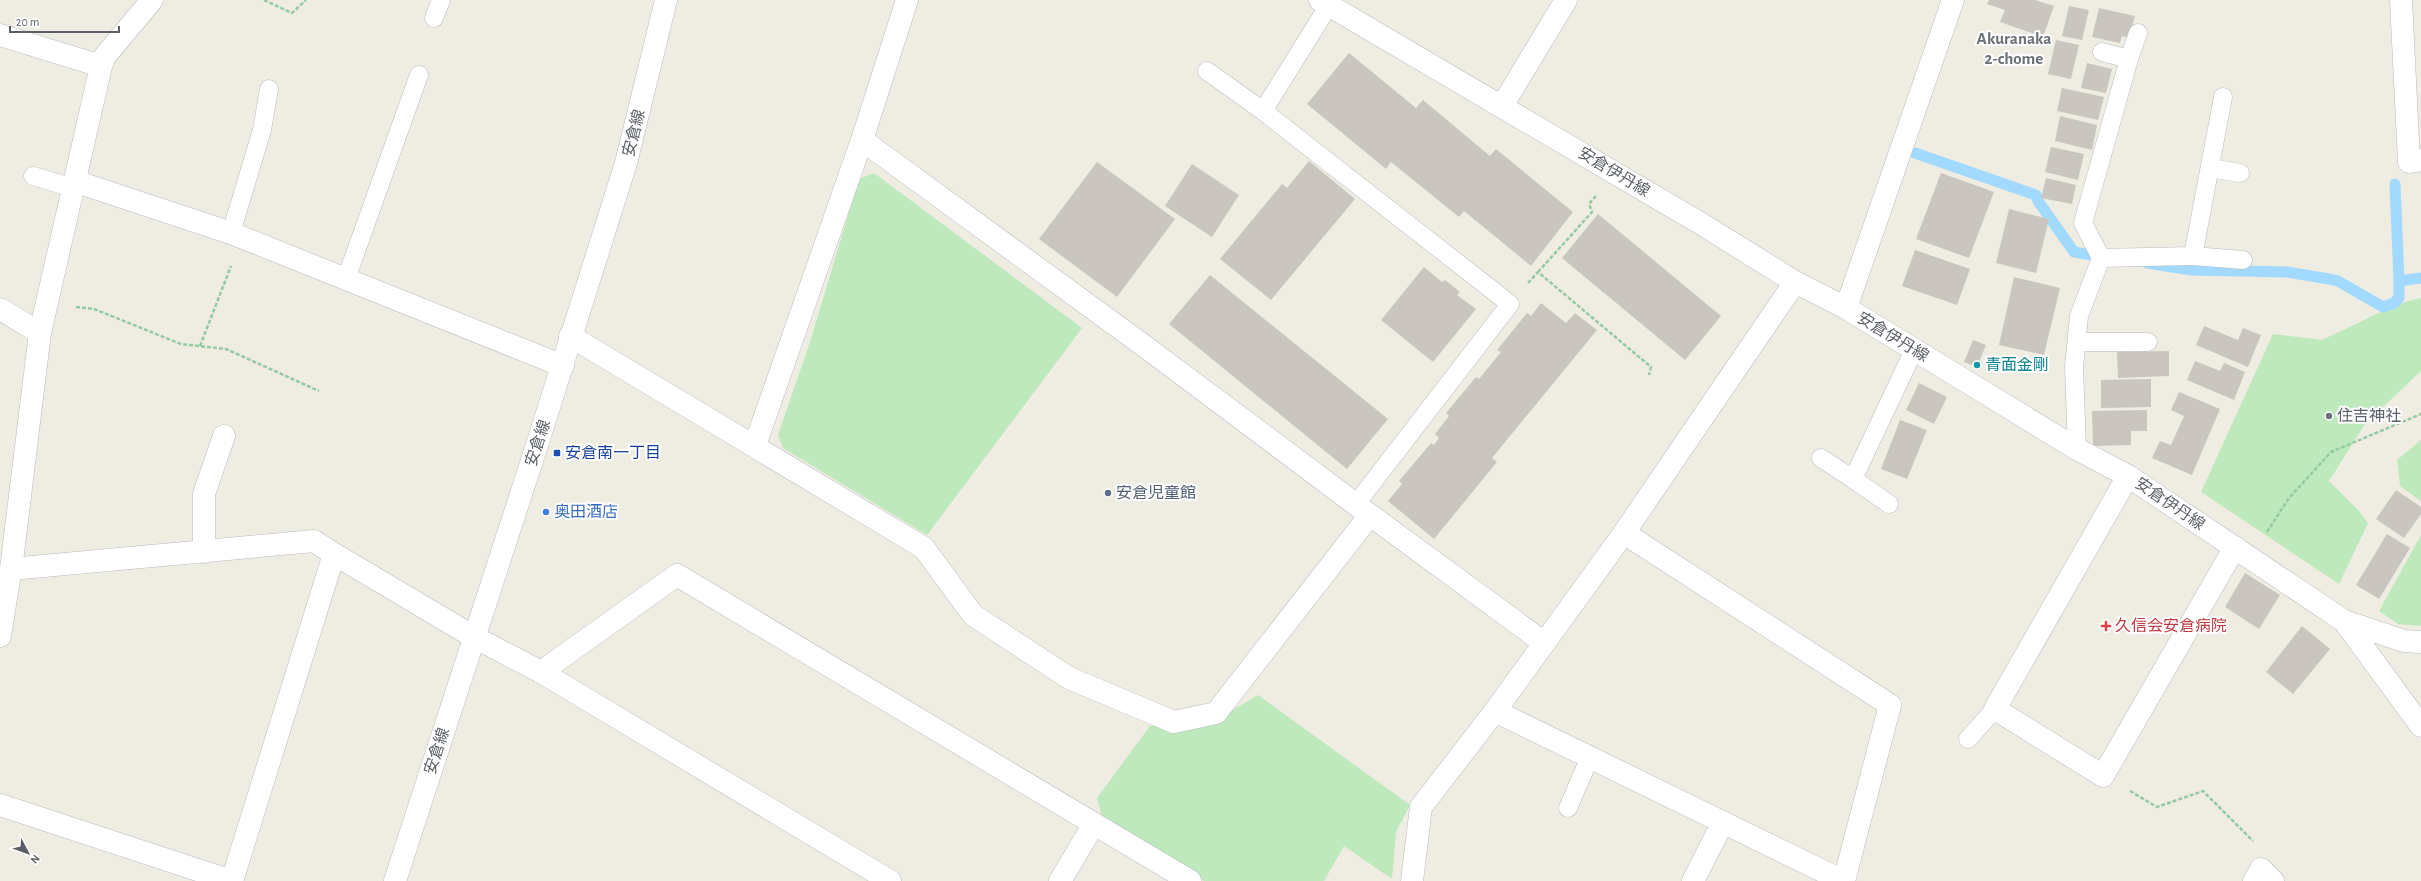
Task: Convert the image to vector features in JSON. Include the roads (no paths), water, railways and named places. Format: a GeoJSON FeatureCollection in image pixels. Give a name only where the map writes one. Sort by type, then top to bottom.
{"type":"FeatureCollection","features":[{"type":"Feature","properties":{"kind":"street"},"geometry":{"type":"LineString","coordinates":[[0,636],[4,592],[11,569],[40,333],[101,66],[105,56],[152,0]]}},
{"type":"Feature","properties":{"kind":"street","name":"安倉線"},"geometry":{"type":"LineString","coordinates":[[395,881],[563,366],[570,336],[626,163],[666,0]]}},
{"type":"Feature","properties":{"kind":"street"},"geometry":{"type":"LineString","coordinates":[[755,445],[862,140],[907,0]]}},
{"type":"Feature","properties":{"kind":"street"},"geometry":{"type":"LineString","coordinates":[[1502,106],[1566,0]]}},
{"type":"Feature","properties":{"kind":"street"},"geometry":{"type":"LineString","coordinates":[[1846,308],[1953,0]]}},
{"type":"Feature","properties":{"kind":"street"},"geometry":{"type":"LineString","coordinates":[[2401,0],[2409,162],[2421,160]]}},
{"type":"Feature","properties":{"kind":"street","name":"安倉伊丹線"},"geometry":{"type":"LineString","coordinates":[[1325,3],[1616,173],[1795,282],[1846,308],[2077,449],[2128,476],[2344,621],[2421,726]]}},
{"type":"Feature","properties":{"kind":"street"},"geometry":{"type":"LineString","coordinates":[[0,35],[101,66]]}},
{"type":"Feature","properties":{"kind":"street"},"geometry":{"type":"LineString","coordinates":[[862,140],[1143,344],[1543,642]]}},
{"type":"Feature","properties":{"kind":"street"},"geometry":{"type":"LineString","coordinates":[[74,181],[236,235],[563,366]]}},
{"type":"Feature","properties":{"kind":"street"},"geometry":{"type":"LineString","coordinates":[[1412,881],[1421,807],[1495,711],[1543,642],[1624,533],[1795,282]]}},
{"type":"Feature","properties":{"kind":"street"},"geometry":{"type":"LineString","coordinates":[[0,309],[40,333]]}},
{"type":"Feature","properties":{"kind":"street"},"geometry":{"type":"LineString","coordinates":[[570,336],[755,445],[924,548],[973,615],[1069,678],[1174,722],[1216,713],[1363,509]]}},
{"type":"Feature","properties":{"kind":"street"},"geometry":{"type":"LineString","coordinates":[[204,552],[204,494],[224,436]]}},
{"type":"Feature","properties":{"kind":"street"},"geometry":{"type":"LineString","coordinates":[[2128,476],[1995,709],[2103,776],[2243,552]]}},
{"type":"Feature","properties":{"kind":"street"},"geometry":{"type":"LineString","coordinates":[[1495,711],[1844,881],[1890,705],[1624,533]]}},
{"type":"Feature","properties":{"kind":"street"},"geometry":{"type":"LineString","coordinates":[[11,569],[314,542],[474,637],[541,672],[865,875],[890,881]]}},
{"type":"Feature","properties":{"kind":"street"},"geometry":{"type":"LineString","coordinates":[[0,805],[232,881],[334,554]]}},
{"type":"Feature","properties":{"kind":"street"},"geometry":{"type":"LineString","coordinates":[[541,672],[677,575],[1190,881]]}},
{"type":"Feature","properties":{"kind":"street"},"geometry":{"type":"LineString","coordinates":[[2344,621],[2404,641],[2421,642]]}},
{"type":"Feature","properties":{"kind":"street"},"geometry":{"type":"LineString","coordinates":[[1693,881],[1723,822]]}},
{"type":"Feature","properties":{"kind":"street"},"geometry":{"type":"LineString","coordinates":[[1060,881],[1094,824]]}},
{"type":"Feature","properties":{"kind":"lane"},"geometry":{"type":"LineString","coordinates":[[434,18],[441,0]]}},
{"type":"Feature","properties":{"kind":"lane"},"geometry":{"type":"LineString","coordinates":[[1264,111],[1325,3]]}},
{"type":"Feature","properties":{"kind":"lane"},"geometry":{"type":"LineString","coordinates":[[2077,449],[2074,368],[2079,316],[2101,258],[2083,223],[2129,59],[2138,33]]}},
{"type":"Feature","properties":{"kind":"lane"},"geometry":{"type":"LineString","coordinates":[[2102,52],[2129,59]]}},
{"type":"Feature","properties":{"kind":"lane"},"geometry":{"type":"LineString","coordinates":[[1207,71],[1264,111],[1510,304],[1363,509]]}},
{"type":"Feature","properties":{"kind":"lane"},"geometry":{"type":"LineString","coordinates":[[346,279],[419,76]]}},
{"type":"Feature","properties":{"kind":"lane"},"geometry":{"type":"LineString","coordinates":[[236,235],[262,130],[269,89]]}},
{"type":"Feature","properties":{"kind":"lane"},"geometry":{"type":"LineString","coordinates":[[2193,256],[2223,98]]}},
{"type":"Feature","properties":{"kind":"lane"},"geometry":{"type":"LineString","coordinates":[[2210,168],[2240,173]]}},
{"type":"Feature","properties":{"kind":"lane"},"geometry":{"type":"LineString","coordinates":[[33,176],[70,187],[74,181]]}},
{"type":"Feature","properties":{"kind":"lane"},"geometry":{"type":"LineString","coordinates":[[2101,258],[2193,256],[2244,260]]}},
{"type":"Feature","properties":{"kind":"lane"},"geometry":{"type":"LineString","coordinates":[[2077,342],[2148,342]]}},
{"type":"Feature","properties":{"kind":"lane"},"geometry":{"type":"LineString","coordinates":[[1853,479],[1914,350]]}},
{"type":"Feature","properties":{"kind":"lane"},"geometry":{"type":"LineString","coordinates":[[1821,458],[1889,504]]}},
{"type":"Feature","properties":{"kind":"lane"},"geometry":{"type":"LineString","coordinates":[[1968,739],[1995,709]]}},
{"type":"Feature","properties":{"kind":"lane"},"geometry":{"type":"LineString","coordinates":[[1568,808],[1590,757]]}},
{"type":"Feature","properties":{"kind":"waterway"},"geometry":{"type":"LineString","coordinates":[[1915,153],[2036,195],[2038,201],[2074,252],[2103,257]]}},
{"type":"Feature","properties":{"kind":"waterway"},"geometry":{"type":"LineString","coordinates":[[2395,184],[2399,281],[2421,278]]}},
{"type":"Feature","properties":{"kind":"waterway"},"geometry":{"type":"LineString","coordinates":[[2147,263],[2191,270],[2287,272],[2329,279],[2338,281],[2383,307],[2394,303],[2399,298],[2399,281]]}},
{"type":"Feature","properties":{"kind":"place","name":"青面金剛"},"geometry":{"type":"Point","coordinates":[1977,365]}},
{"type":"Feature","properties":{"kind":"place","name":"住吉神社"},"geometry":{"type":"Point","coordinates":[2329,416]}},
{"type":"Feature","properties":{"kind":"place","name":"安倉南一丁目"},"geometry":{"type":"Point","coordinates":[557,453]}},
{"type":"Feature","properties":{"kind":"place","name":"安倉児童館"},"geometry":{"type":"Point","coordinates":[1108,493]}},
{"type":"Feature","properties":{"kind":"place","name":"奥田酒店"},"geometry":{"type":"Point","coordinates":[546,512]}},
{"type":"Feature","properties":{"kind":"place","name":"久信会安倉病院"},"geometry":{"type":"Point","coordinates":[2106,626]}},
{"type":"Feature","properties":{"kind":"district","name":"Akuranaka 2-chome"},"geometry":{"type":"Point","coordinates":[2014,48]}}]}
